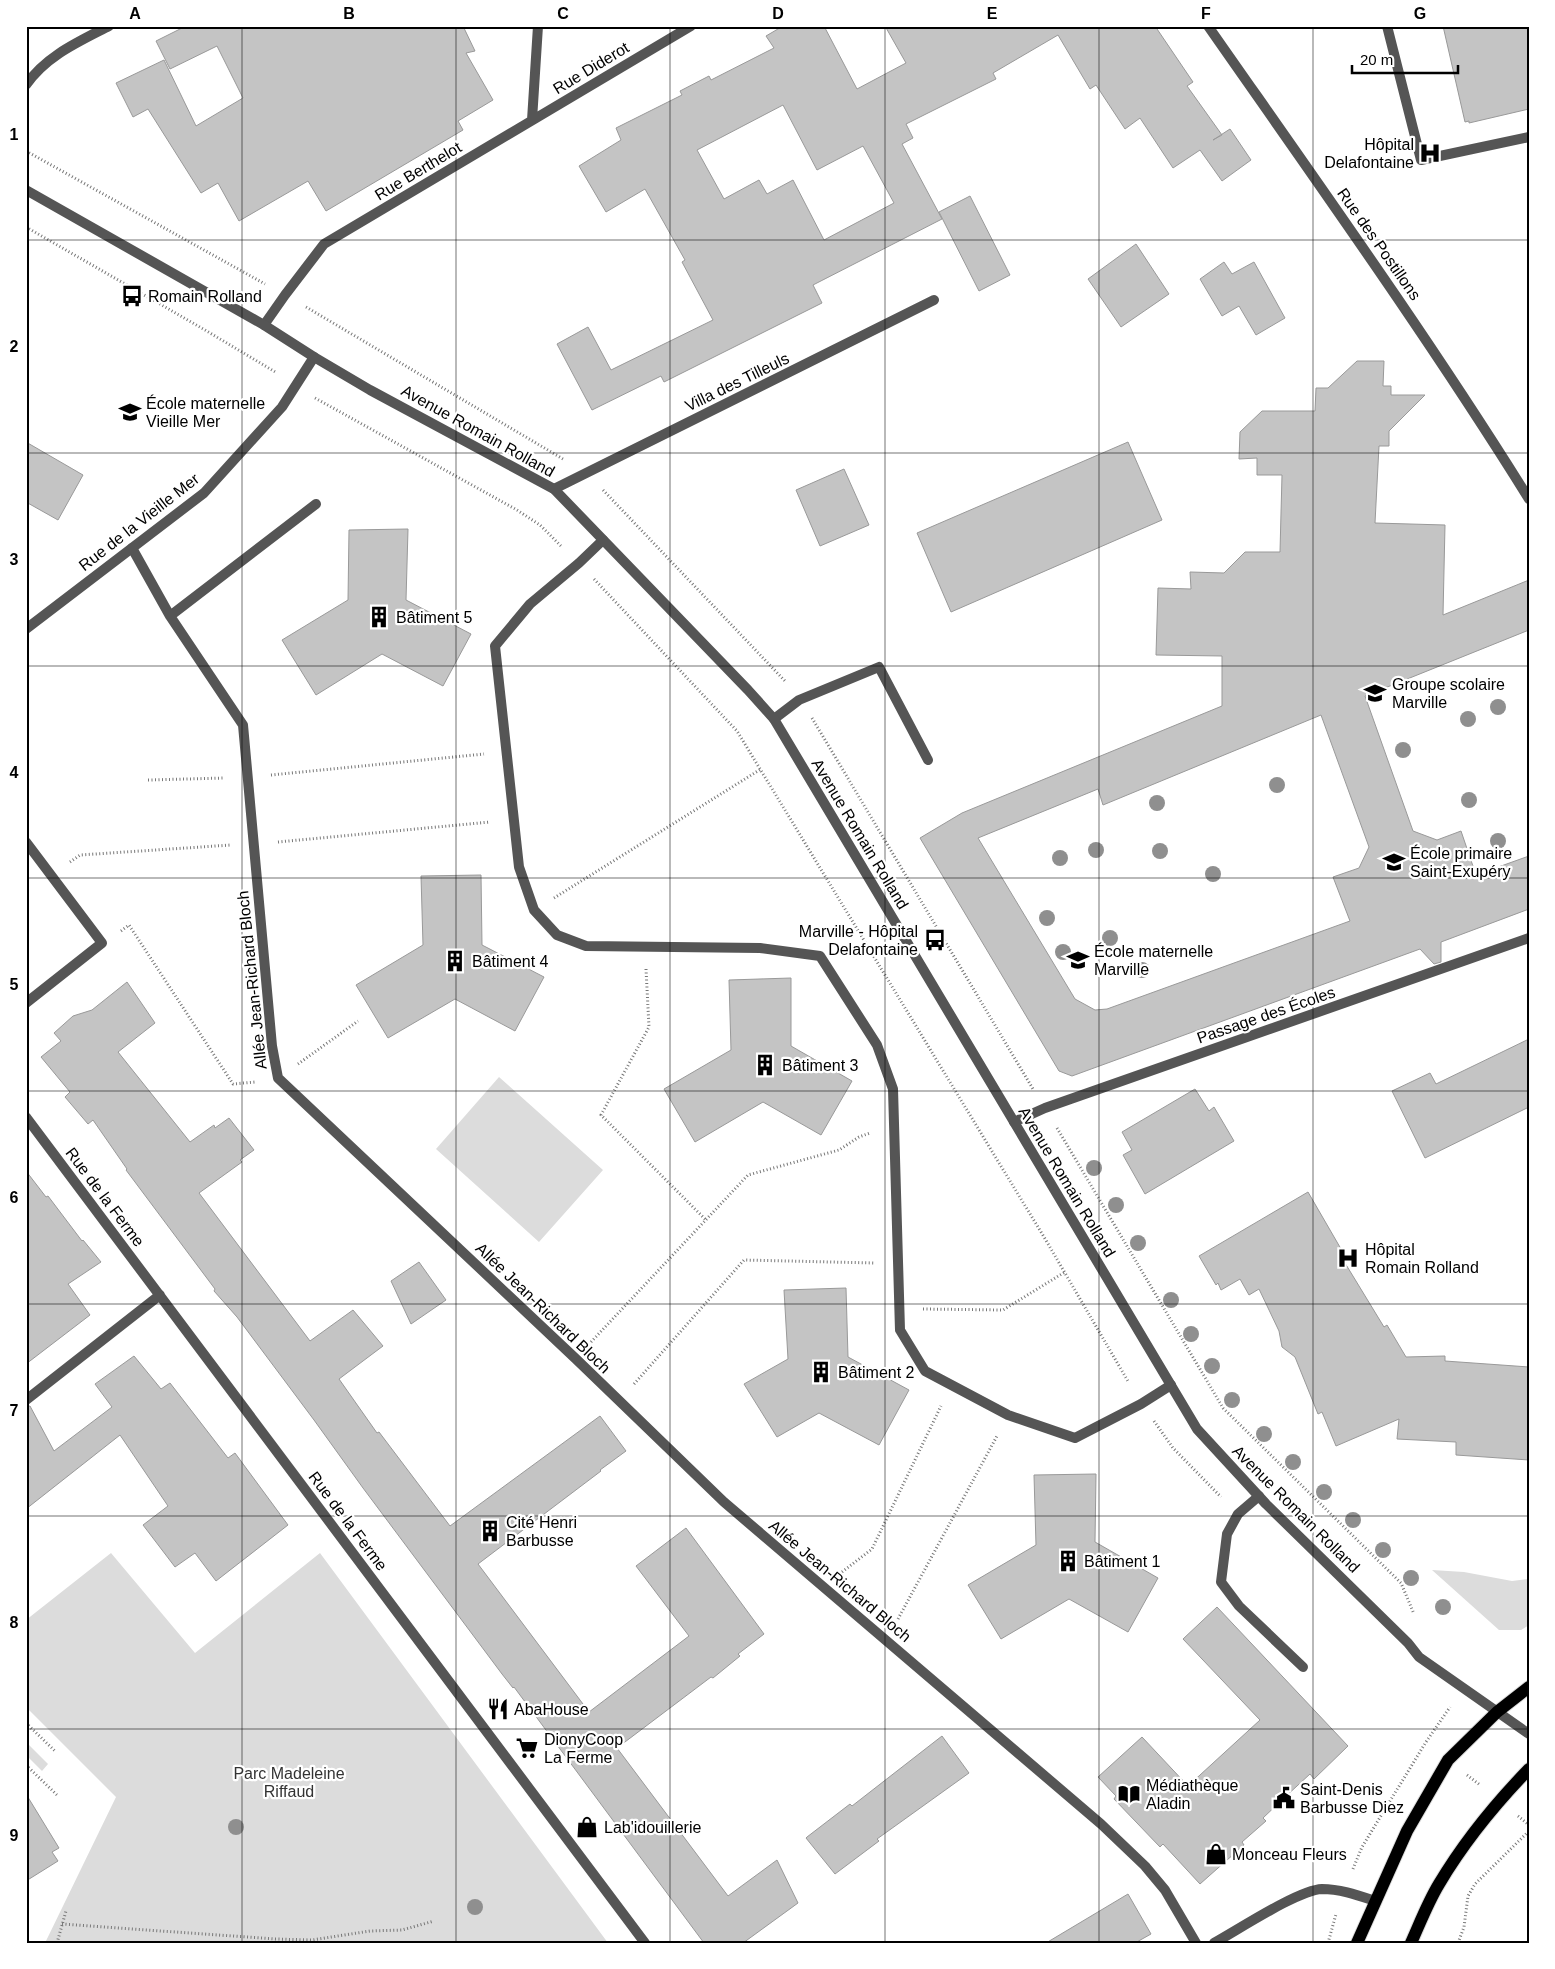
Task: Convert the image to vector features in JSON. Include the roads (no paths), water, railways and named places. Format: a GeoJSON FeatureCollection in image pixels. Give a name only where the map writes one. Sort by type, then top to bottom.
{"type":"FeatureCollection","features":[{"type":"Feature","properties":{"kind":"main road"},"geometry":{"type":"LineString","coordinates":[[1357,1943],[1374,1900],[1407,1831],[1448,1760],[1497,1712],[1529,1687]]}},
{"type":"Feature","properties":{"kind":"main road"},"geometry":{"type":"LineString","coordinates":[[1411,1943],[1438,1885],[1459,1852],[1499,1800],[1529,1769]]}},
{"type":"Feature","properties":{"kind":"street"},"geometry":{"type":"LineString","coordinates":[[26,85],[34,74],[64,48],[109,26]]}},
{"type":"Feature","properties":{"kind":"street"},"geometry":{"type":"LineString","coordinates":[[532,120],[538,26]]}},
{"type":"Feature","properties":{"kind":"street","name":"Rue Diderot"},"geometry":{"type":"LineString","coordinates":[[532,120],[691,26]]}},
{"type":"Feature","properties":{"kind":"street","name":"Rue des Postillons"},"geometry":{"type":"LineString","coordinates":[[1208,26],[1383,275],[1484,427],[1529,499]]}},
{"type":"Feature","properties":{"kind":"street"},"geometry":{"type":"LineString","coordinates":[[1387,26],[1421,160],[1529,136]]}},
{"type":"Feature","properties":{"kind":"street","name":"Rue Berthelot"},"geometry":{"type":"LineString","coordinates":[[264,326],[324,244],[532,120]]}},
{"type":"Feature","properties":{"kind":"street","name":"Avenue Romain Rolland"},"geometry":{"type":"LineString","coordinates":[[26,190],[264,326],[314,357],[554,489],[774,719],[1197,1429],[1259,1496],[1408,1643],[1418,1657],[1529,1734]]}},
{"type":"Feature","properties":{"kind":"street","name":"Villa des Tilleuls"},"geometry":{"type":"LineString","coordinates":[[554,489],[934,300]]}},
{"type":"Feature","properties":{"kind":"street","name":"Rue de la Vieille Mer"},"geometry":{"type":"LineString","coordinates":[[26,629],[204,493],[282,407],[314,357]]}},
{"type":"Feature","properties":{"kind":"street"},"geometry":{"type":"LineString","coordinates":[[170,616],[316,504]]}},
{"type":"Feature","properties":{"kind":"street"},"geometry":{"type":"LineString","coordinates":[[603,540],[530,604],[495,646],[519,867],[534,910],[557,935],[586,946],[760,948],[820,956],[877,1045],[893,1089],[900,1330],[925,1371],[1008,1415],[1075,1438],[1142,1404],[1171,1385]]}},
{"type":"Feature","properties":{"kind":"street","name":"Allée Jean-Richard Bloch"},"geometry":{"type":"LineString","coordinates":[[132,548],[170,616],[244,725],[272,1046],[278,1078],[576,1359],[724,1502],[1101,1824],[1145,1866],[1165,1890],[1196,1943]]}},
{"type":"Feature","properties":{"kind":"street"},"geometry":{"type":"LineString","coordinates":[[774,719],[799,700],[879,667],[928,760]]}},
{"type":"Feature","properties":{"kind":"street"},"geometry":{"type":"LineString","coordinates":[[26,842],[102,943],[26,1003]]}},
{"type":"Feature","properties":{"kind":"street","name":"Passage des Écoles"},"geometry":{"type":"LineString","coordinates":[[1014,1122],[1045,1108],[1529,938]]}},
{"type":"Feature","properties":{"kind":"street","name":"Rue de la Ferme"},"geometry":{"type":"LineString","coordinates":[[26,1117],[645,1943]]}},
{"type":"Feature","properties":{"kind":"street"},"geometry":{"type":"LineString","coordinates":[[26,1400],[160,1295]]}},
{"type":"Feature","properties":{"kind":"street"},"geometry":{"type":"LineString","coordinates":[[1259,1496],[1238,1514],[1227,1534],[1222,1582],[1239,1606],[1303,1667]]}},
{"type":"Feature","properties":{"kind":"street"},"geometry":{"type":"LineString","coordinates":[[1214,1943],[1309,1891],[1332,1889],[1374,1900]]}},
{"type":"Feature","properties":{"kind":"place","name":"Hôpital Delafontaine"},"geometry":{"type":"Point","coordinates":[1430,153]}},
{"type":"Feature","properties":{"kind":"place","name":"Romain Rolland"},"geometry":{"type":"Point","coordinates":[132,296]}},
{"type":"Feature","properties":{"kind":"place","name":"École maternelle Vieille Mer"},"geometry":{"type":"Point","coordinates":[130,412]}},
{"type":"Feature","properties":{"kind":"place","name":"Bâtiment 5"},"geometry":{"type":"Point","coordinates":[379,617]}},
{"type":"Feature","properties":{"kind":"place","name":"Groupe scolaire Marville"},"geometry":{"type":"Point","coordinates":[1375,693]}},
{"type":"Feature","properties":{"kind":"place","name":"École primaire Saint-Exupéry"},"geometry":{"type":"Point","coordinates":[1394,862]}},
{"type":"Feature","properties":{"kind":"place","name":"Marville - Hôpital Delafontaine"},"geometry":{"type":"Point","coordinates":[935,940]}},
{"type":"Feature","properties":{"kind":"place","name":"École maternelle Marville"},"geometry":{"type":"Point","coordinates":[1078,960]}},
{"type":"Feature","properties":{"kind":"place","name":"Bâtiment 4"},"geometry":{"type":"Point","coordinates":[455,961]}},
{"type":"Feature","properties":{"kind":"place","name":"Bâtiment 3"},"geometry":{"type":"Point","coordinates":[765,1065]}},
{"type":"Feature","properties":{"kind":"place","name":"Hôpital Romain Rolland"},"geometry":{"type":"Point","coordinates":[1348,1258]}},
{"type":"Feature","properties":{"kind":"place","name":"Bâtiment 2"},"geometry":{"type":"Point","coordinates":[821,1372]}},
{"type":"Feature","properties":{"kind":"place","name":"Cité Henri Barbusse"},"geometry":{"type":"Point","coordinates":[490,1531]}},
{"type":"Feature","properties":{"kind":"place","name":"Bâtiment 1"},"geometry":{"type":"Point","coordinates":[1068,1561]}},
{"type":"Feature","properties":{"kind":"place","name":"AbaHouse"},"geometry":{"type":"Point","coordinates":[498,1709]}},
{"type":"Feature","properties":{"kind":"place","name":"DionyCoop La Ferme"},"geometry":{"type":"Point","coordinates":[527,1748]}},
{"type":"Feature","properties":{"kind":"place","name":"Médiathèque Aladin"},"geometry":{"type":"Point","coordinates":[1129,1794]}},
{"type":"Feature","properties":{"kind":"place","name":"Saint-Denis Barbusse Diez"},"geometry":{"type":"Point","coordinates":[1284,1798]}},
{"type":"Feature","properties":{"kind":"place","name":"Lab'idouillerie"},"geometry":{"type":"Point","coordinates":[587,1827]}},
{"type":"Feature","properties":{"kind":"place","name":"Monceau Fleurs"},"geometry":{"type":"Point","coordinates":[1216,1854]}},
{"type":"Feature","properties":{"kind":"park label","name":"Parc Madeleine Riffaud"},"geometry":{"type":"Point","coordinates":[289,1782]}}]}
